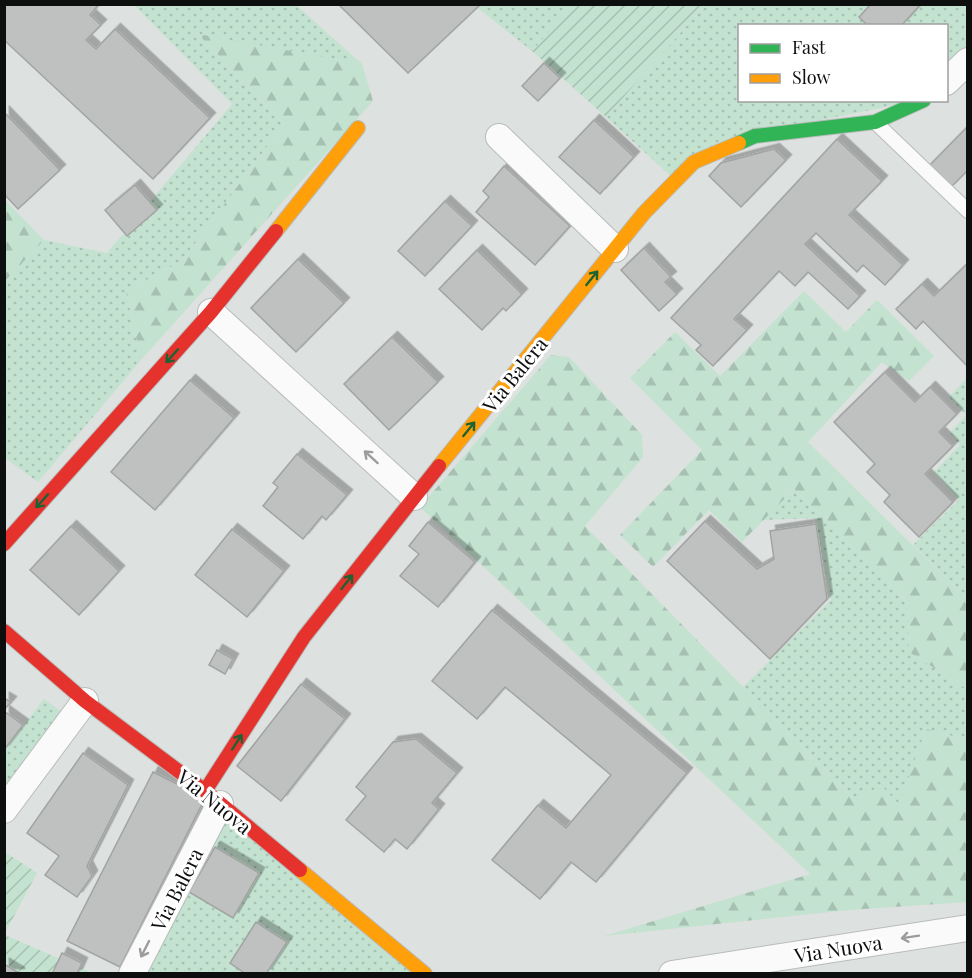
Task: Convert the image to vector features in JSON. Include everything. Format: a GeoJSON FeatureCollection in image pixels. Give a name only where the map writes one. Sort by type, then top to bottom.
{"type":"FeatureCollection","features":[{"type":"Feature","properties":{"kind":"street"},"geometry":{"type":"LineString","coordinates":[[948,80],[968,61]]}},
{"type":"Feature","properties":{"kind":"street","name":"Via Balera"},"geometry":{"type":"LineString","coordinates":[[132,974],[212,797],[304,637],[644,213],[694,162],[755,136],[875,122],[920,102]]}},
{"type":"Feature","properties":{"kind":"street"},"geometry":{"type":"LineString","coordinates":[[4,544],[211,312],[358,128]]}},
{"type":"Feature","properties":{"kind":"street"},"geometry":{"type":"LineString","coordinates":[[498,137],[615,249]]}},
{"type":"Feature","properties":{"kind":"street"},"geometry":{"type":"LineString","coordinates":[[211,312],[414,497]]}},
{"type":"Feature","properties":{"kind":"street","name":"Via Nuova"},"geometry":{"type":"LineString","coordinates":[[4,631],[85,701],[212,797],[425,974]]}},
{"type":"Feature","properties":{"kind":"street"},"geometry":{"type":"LineString","coordinates":[[4,810],[85,701]]}},
{"type":"Feature","properties":{"kind":"street","name":"Via Nuova"},"geometry":{"type":"LineString","coordinates":[[672,974],[968,928]]}},
{"type":"Feature","properties":{"kind":"lane"},"geometry":{"type":"LineString","coordinates":[[875,122],[968,211]]}},
{"type":"Feature","properties":{"kind":"green space"},"geometry":{"type":"Polygon","coordinates":[[[481,4],[573,5],[532,51],[478,8],[481,4]]]}},
{"type":"Feature","properties":{"kind":"green space"},"geometry":{"type":"Polygon","coordinates":[[[134,5],[296,5],[362,64],[199,35],[284,124],[182,261],[126,291],[141,360],[38,482],[5,458],[5,281],[44,240],[107,253],[232,104],[134,5]]]}},
{"type":"Feature","properties":{"kind":"green space"},"geometry":{"type":"Polygon","coordinates":[[[573,5],[705,5],[606,117],[532,51],[573,5]]]}},
{"type":"Feature","properties":{"kind":"green space"},"geometry":{"type":"Polygon","coordinates":[[[705,5],[967,5],[967,56],[948,75],[948,24],[738,24],[738,102],[910,102],[742,136],[673,178],[606,117],[705,5]]]}},
{"type":"Feature","properties":{"kind":"green space"},"geometry":{"type":"Polygon","coordinates":[[[198,34],[362,64],[373,101],[141,360],[126,291],[182,261],[284,124],[198,34]]]}},
{"type":"Feature","properties":{"kind":"green space"},"geometry":{"type":"Polygon","coordinates":[[[5,200],[44,240],[4,281],[5,200]]]}},
{"type":"Feature","properties":{"kind":"green space"},"geometry":{"type":"Polygon","coordinates":[[[804,291],[846,332],[877,300],[934,356],[909,381],[882,362],[808,442],[967,599],[967,689],[909,652],[908,603],[794,489],[742,542],[709,510],[653,567],[620,535],[702,450],[630,378],[675,332],[720,376],[804,291]]]}},
{"type":"Feature","properties":{"kind":"green space"},"geometry":{"type":"Polygon","coordinates":[[[551,355],[569,357],[642,435],[643,457],[585,526],[855,801],[881,785],[899,804],[926,729],[967,740],[967,902],[849,910],[604,936],[810,874],[420,507],[551,355]]]}},
{"type":"Feature","properties":{"kind":"green space"},"geometry":{"type":"Polygon","coordinates":[[[967,378],[967,599],[913,545],[959,500],[934,472],[960,445],[950,433],[966,415],[949,397],[967,378]]]}},
{"type":"Feature","properties":{"kind":"green space"},"geometry":{"type":"Polygon","coordinates":[[[794,489],[892,585],[908,604],[909,652],[967,689],[967,740],[926,729],[899,805],[855,801],[743,687],[831,600],[815,518],[763,520],[794,489]]]}},
{"type":"Feature","properties":{"kind":"green space"},"geometry":{"type":"Polygon","coordinates":[[[44,699],[69,717],[5,806],[5,750],[44,699]]]}},
{"type":"Feature","properties":{"kind":"green space"},"geometry":{"type":"Polygon","coordinates":[[[214,807],[423,974],[128,974],[214,807]]]}},
{"type":"Feature","properties":{"kind":"green space"},"geometry":{"type":"Polygon","coordinates":[[[5,852],[37,873],[5,933],[5,852]]]}},
{"type":"Feature","properties":{"kind":"green space"},"geometry":{"type":"Polygon","coordinates":[[[5,935],[92,973],[5,973],[5,935]]]}},
{"type":"Feature","properties":{"kind":"building"},"geometry":{"type":"Polygon","coordinates":[[[4,4],[99,4],[90,15],[101,25],[86,40],[96,49],[115,29],[210,118],[153,179],[4,40],[4,4]]]}},
{"type":"Feature","properties":{"kind":"building"},"geometry":{"type":"Polygon","coordinates":[[[338,4],[481,4],[408,73],[338,4]]]}},
{"type":"Feature","properties":{"kind":"building"},"geometry":{"type":"Polygon","coordinates":[[[871,4],[921,4],[903,24],[866,24],[859,17],[871,4]]]}},
{"type":"Feature","properties":{"kind":"building"},"geometry":{"type":"Polygon","coordinates":[[[544,63],[560,78],[538,101],[522,86],[544,63]]]}},
{"type":"Feature","properties":{"kind":"building"},"geometry":{"type":"Polygon","coordinates":[[[4,112],[60,170],[18,209],[4,194],[4,112]]]}},
{"type":"Feature","properties":{"kind":"building"},"geometry":{"type":"Polygon","coordinates":[[[594,120],[634,157],[600,194],[559,157],[594,120]]]}},
{"type":"Feature","properties":{"kind":"building"},"geometry":{"type":"Polygon","coordinates":[[[968,126],[968,170],[949,189],[927,168],[968,126]]]}},
{"type":"Feature","properties":{"kind":"building"},"geometry":{"type":"Polygon","coordinates":[[[837,139],[882,181],[849,215],[903,265],[885,285],[863,265],[857,272],[816,233],[805,244],[860,296],[848,309],[808,272],[795,286],[779,271],[734,319],[747,330],[713,366],[696,350],[701,345],[671,318],[837,139]]]}},
{"type":"Feature","properties":{"kind":"building"},"geometry":{"type":"Polygon","coordinates":[[[774,149],[786,160],[741,207],[709,176],[721,163],[774,149]]]}},
{"type":"Feature","properties":{"kind":"building"},"geometry":{"type":"Polygon","coordinates":[[[504,166],[570,226],[535,265],[476,212],[489,197],[483,191],[504,166]]]}},
{"type":"Feature","properties":{"kind":"building"},"geometry":{"type":"Polygon","coordinates":[[[135,185],[157,210],[127,236],[105,210],[135,185]]]}},
{"type":"Feature","properties":{"kind":"building"},"geometry":{"type":"Polygon","coordinates":[[[445,201],[472,226],[425,276],[398,251],[445,201]]]}},
{"type":"Feature","properties":{"kind":"building"},"geometry":{"type":"Polygon","coordinates":[[[644,248],[671,277],[665,282],[677,294],[659,311],[621,270],[644,248]]]}},
{"type":"Feature","properties":{"kind":"building"},"geometry":{"type":"Polygon","coordinates":[[[477,250],[522,294],[506,311],[503,308],[482,330],[439,289],[477,250]]]}},
{"type":"Feature","properties":{"kind":"building"},"geometry":{"type":"Polygon","coordinates":[[[298,259],[344,303],[296,352],[251,308],[298,259]]]}},
{"type":"Feature","properties":{"kind":"building"},"geometry":{"type":"Polygon","coordinates":[[[968,263],[968,367],[923,321],[916,329],[896,309],[922,284],[934,296],[968,263]]]}},
{"type":"Feature","properties":{"kind":"building"},"geometry":{"type":"Polygon","coordinates":[[[392,337],[438,382],[389,430],[344,384],[392,337]]]}},
{"type":"Feature","properties":{"kind":"building"},"geometry":{"type":"Polygon","coordinates":[[[885,372],[915,402],[930,387],[957,414],[939,432],[953,446],[925,474],[953,502],[919,537],[884,502],[890,495],[867,472],[875,464],[834,422],[885,372]]]}},
{"type":"Feature","properties":{"kind":"building"},"geometry":{"type":"Polygon","coordinates":[[[190,380],[234,418],[155,510],[111,472],[190,380]]]}},
{"type":"Feature","properties":{"kind":"building"},"geometry":{"type":"Polygon","coordinates":[[[297,454],[347,495],[326,520],[322,516],[303,539],[263,506],[278,487],[273,483],[297,454]]]}},
{"type":"Feature","properties":{"kind":"building"},"geometry":{"type":"Polygon","coordinates":[[[705,521],[757,569],[774,559],[770,531],[816,524],[827,599],[770,659],[667,561],[705,521]]]}},
{"type":"Feature","properties":{"kind":"building"},"geometry":{"type":"Polygon","coordinates":[[[428,522],[475,562],[438,607],[400,576],[419,554],[409,546],[428,522]]]}},
{"type":"Feature","properties":{"kind":"building"},"geometry":{"type":"Polygon","coordinates":[[[71,526],[119,571],[79,615],[30,570],[71,526]]]}},
{"type":"Feature","properties":{"kind":"building"},"geometry":{"type":"Polygon","coordinates":[[[232,529],[284,571],[247,617],[195,575],[232,529]]]}},
{"type":"Feature","properties":{"kind":"building"},"geometry":{"type":"Polygon","coordinates":[[[492,610],[687,773],[596,882],[571,862],[540,899],[492,860],[538,805],[566,828],[611,775],[505,687],[477,719],[432,681],[492,610]]]}},
{"type":"Feature","properties":{"kind":"building"},"geometry":{"type":"Polygon","coordinates":[[[217,650],[233,659],[225,674],[209,665],[217,650]]]}},
{"type":"Feature","properties":{"kind":"building"},"geometry":{"type":"Polygon","coordinates":[[[301,684],[345,719],[281,801],[237,766],[301,684]]]}},
{"type":"Feature","properties":{"kind":"building"},"geometry":{"type":"Polygon","coordinates":[[[4,698],[11,702],[4,710],[4,698]]]}},
{"type":"Feature","properties":{"kind":"building"},"geometry":{"type":"Polygon","coordinates":[[[4,711],[23,725],[4,750],[4,711]]]}},
{"type":"Feature","properties":{"kind":"building"},"geometry":{"type":"Polygon","coordinates":[[[416,739],[457,773],[432,803],[439,809],[407,849],[395,839],[384,852],[346,820],[366,796],[356,787],[393,742],[416,739]]]}},
{"type":"Feature","properties":{"kind":"building"},"geometry":{"type":"Polygon","coordinates":[[[83,753],[128,785],[87,866],[92,876],[77,897],[45,875],[59,856],[27,833],[83,753]]]}},
{"type":"Feature","properties":{"kind":"building"},"geometry":{"type":"Polygon","coordinates":[[[153,772],[205,798],[120,967],[67,941],[153,772]]]}},
{"type":"Feature","properties":{"kind":"building"},"geometry":{"type":"Polygon","coordinates":[[[215,847],[259,873],[233,918],[189,892],[215,847]]]}},
{"type":"Feature","properties":{"kind":"building"},"geometry":{"type":"Polygon","coordinates":[[[256,922],[287,942],[266,974],[246,974],[230,963],[256,922]]]}},
{"type":"Feature","properties":{"kind":"building"},"geometry":{"type":"Polygon","coordinates":[[[62,953],[82,963],[77,974],[52,974],[62,953]]]}},
{"type":"Feature","properties":{"kind":"building"},"geometry":{"type":"Polygon","coordinates":[[[4,964],[19,973],[19,974],[4,974],[4,964]]]}},
{"type":"Feature","properties":{"kind":"traffic: fast"},"geometry":{"type":"LineString","coordinates":[[739,143],[755,136],[875,122],[920,102]]}},
{"type":"Feature","properties":{"kind":"traffic: slow"},"geometry":{"type":"LineString","coordinates":[[276,231],[358,128]]}},
{"type":"Feature","properties":{"kind":"traffic: slow"},"geometry":{"type":"LineString","coordinates":[[439,466],[644,213],[694,162],[739,143]]}},
{"type":"Feature","properties":{"kind":"traffic: slow"},"geometry":{"type":"LineString","coordinates":[[300,870],[425,974]]}},
{"type":"Feature","properties":{"kind":"traffic: jam"},"geometry":{"type":"LineString","coordinates":[[4,544],[211,312],[276,231]]}},
{"type":"Feature","properties":{"kind":"traffic: jam"},"geometry":{"type":"LineString","coordinates":[[205,791],[304,637],[439,466]]}},
{"type":"Feature","properties":{"kind":"traffic: jam"},"geometry":{"type":"LineString","coordinates":[[4,631],[85,701],[205,791],[300,870]]}}]}
